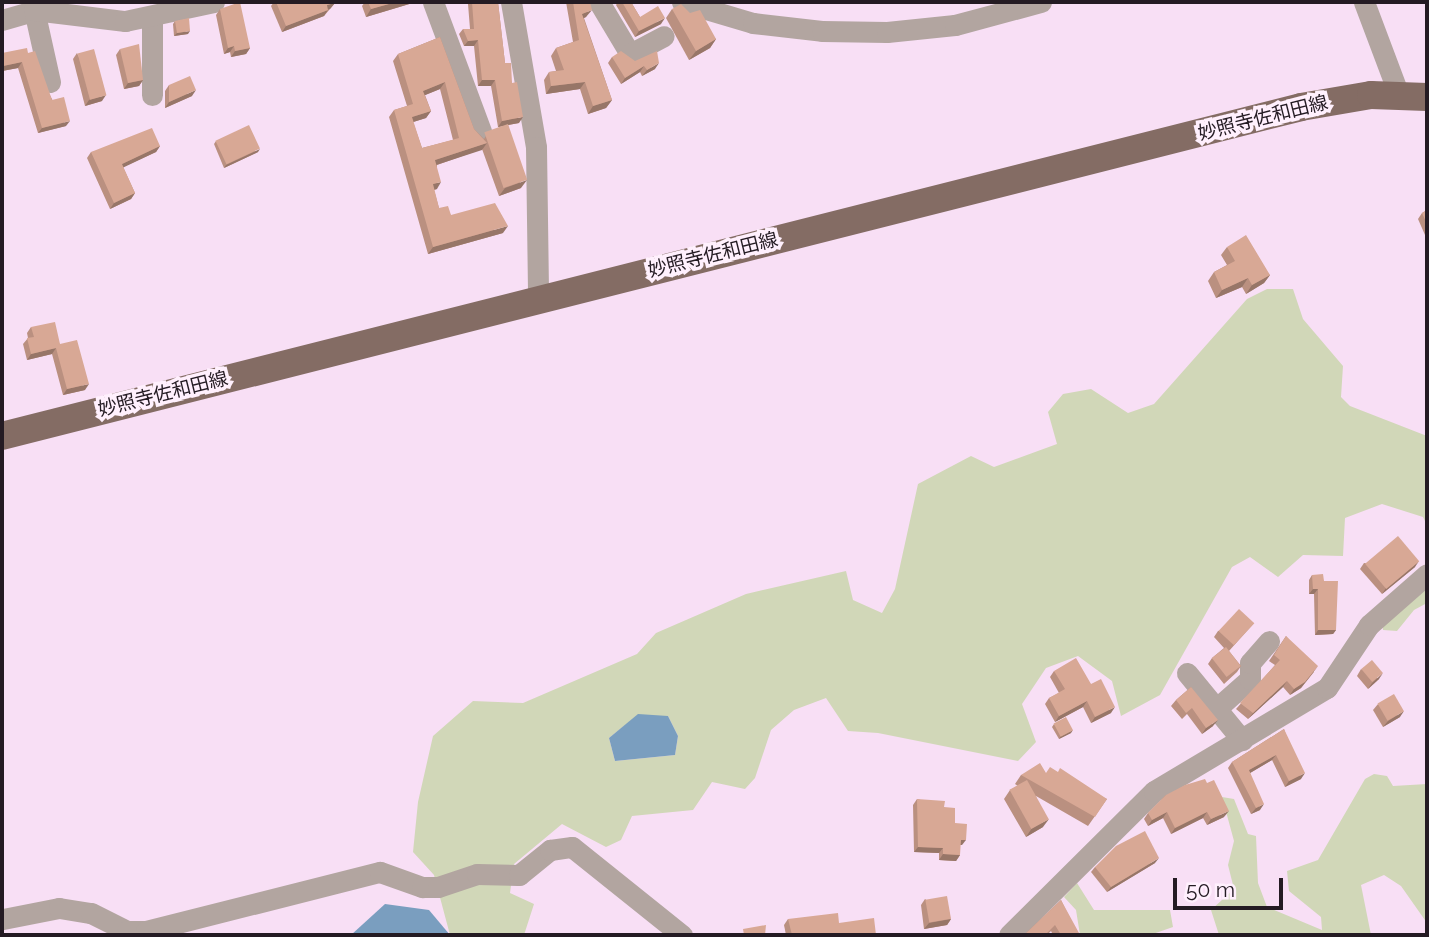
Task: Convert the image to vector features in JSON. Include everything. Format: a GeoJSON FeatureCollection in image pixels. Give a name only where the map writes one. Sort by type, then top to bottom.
{"type":"FeatureCollection","features":[{"type":"Feature","properties":{"kind":"main road","name":"妙照寺佐和田線"},"geometry":{"type":"LineString","coordinates":[[2,436],[538,298],[1301,107],[1346,98],[1399,95],[1427,97]]}},
{"type":"Feature","properties":{"kind":"street"},"geometry":{"type":"LineString","coordinates":[[2,20],[65,2]]}},
{"type":"Feature","properties":{"kind":"street"},"geometry":{"type":"LineString","coordinates":[[34,10],[100,19],[152,19],[214,2]]}},
{"type":"Feature","properties":{"kind":"street"},"geometry":{"type":"LineString","coordinates":[[433,2],[481,131]]}},
{"type":"Feature","properties":{"kind":"street"},"geometry":{"type":"LineString","coordinates":[[511,2],[536,147],[538,298]]}},
{"type":"Feature","properties":{"kind":"street"},"geometry":{"type":"LineString","coordinates":[[599,2],[630,54],[664,36]]}},
{"type":"Feature","properties":{"kind":"street"},"geometry":{"type":"LineString","coordinates":[[682,2],[753,23],[822,31],[887,32],[955,25],[1041,2]]}},
{"type":"Feature","properties":{"kind":"street"},"geometry":{"type":"LineString","coordinates":[[1364,2],[1399,95]]}},
{"type":"Feature","properties":{"kind":"street"},"geometry":{"type":"LineString","coordinates":[[34,10],[50,82]]}},
{"type":"Feature","properties":{"kind":"street"},"geometry":{"type":"LineString","coordinates":[[152,19],[152,95]]}},
{"type":"Feature","properties":{"kind":"street"},"geometry":{"type":"LineString","coordinates":[[1009,935],[1154,791],[1327,688],[1369,625],[1427,574]]}},
{"type":"Feature","properties":{"kind":"street"},"geometry":{"type":"LineString","coordinates":[[1216,709],[1250,679],[1250,663],[1269,640]]}},
{"type":"Feature","properties":{"kind":"street"},"geometry":{"type":"LineString","coordinates":[[1187,673],[1242,740]]}},
{"type":"Feature","properties":{"kind":"street"},"geometry":{"type":"LineString","coordinates":[[4,923],[59,908],[91,913],[127,931],[146,932],[380,872],[422,887],[438,887],[477,874],[519,875],[550,850],[572,847],[682,935]]}},
{"type":"Feature","properties":{"kind":"green space"},"geometry":{"type":"Polygon","coordinates":[[[1267,289],[1293,289],[1303,319],[1343,366],[1341,397],[1350,406],[1427,436],[1427,525],[1423,517],[1382,504],[1345,518],[1343,556],[1303,555],[1278,577],[1250,557],[1232,567],[1160,695],[1121,716],[1112,681],[1078,656],[1046,668],[1022,704],[1036,742],[1018,761],[878,733],[848,731],[826,698],[794,710],[771,730],[755,778],[745,789],[712,782],[693,810],[632,816],[621,840],[606,847],[562,824],[514,864],[510,893],[534,904],[524,935],[450,935],[434,875],[413,852],[418,802],[433,736],[473,701],[523,703],[637,654],[656,633],[746,594],[846,571],[853,600],[882,613],[895,589],[918,484],[971,456],[994,467],[1057,444],[1048,412],[1063,394],[1091,389],[1128,413],[1154,404],[1247,299],[1267,289]],[[668,716],[624,726],[609,738],[615,761],[675,755],[678,736],[668,716]]]}},
{"type":"Feature","properties":{"kind":"green space"},"geometry":{"type":"Polygon","coordinates":[[[1427,578],[1427,603],[1414,610],[1397,631],[1383,630],[1382,620],[1427,578]]]}},
{"type":"Feature","properties":{"kind":"green space"},"geometry":{"type":"Polygon","coordinates":[[[1374,774],[1387,776],[1393,786],[1427,784],[1427,923],[1401,886],[1384,875],[1361,885],[1371,935],[1219,935],[1211,910],[1234,889],[1228,865],[1234,841],[1222,797],[1234,799],[1248,834],[1256,836],[1258,883],[1267,907],[1322,930],[1321,917],[1289,891],[1287,871],[1318,860],[1365,779],[1374,774]]]}},
{"type":"Feature","properties":{"kind":"green space"},"geometry":{"type":"Polygon","coordinates":[[[1077,883],[1094,910],[1170,910],[1173,927],[1150,935],[1080,935],[1076,910],[1064,897],[1077,883]]]}},
{"type":"Feature","properties":{"kind":"water"},"geometry":{"type":"Polygon","coordinates":[[[638,714],[668,716],[678,736],[675,755],[615,761],[609,738],[638,714]]]}},
{"type":"Feature","properties":{"kind":"water"},"geometry":{"type":"Polygon","coordinates":[[[385,904],[429,910],[450,935],[351,935],[385,904]]]}},
{"type":"Feature","properties":{"kind":"building"},"geometry":{"type":"Polygon","coordinates":[[[240,2],[250,48],[235,51],[234,46],[228,48],[220,9],[240,2]]]}},
{"type":"Feature","properties":{"kind":"building"},"geometry":{"type":"Polygon","coordinates":[[[276,2],[335,3],[327,5],[328,10],[286,26],[276,2]]]}},
{"type":"Feature","properties":{"kind":"building"},"geometry":{"type":"Polygon","coordinates":[[[368,2],[396,2],[371,9],[368,2]]]}},
{"type":"Feature","properties":{"kind":"building"},"geometry":{"type":"Polygon","coordinates":[[[472,2],[498,2],[505,63],[511,63],[512,83],[517,82],[523,117],[502,121],[495,80],[482,80],[478,40],[468,41],[463,29],[474,29],[472,2]]]}},
{"type":"Feature","properties":{"kind":"building"},"geometry":{"type":"Polygon","coordinates":[[[573,2],[590,2],[592,10],[582,14],[612,100],[593,106],[585,82],[551,86],[549,72],[564,70],[556,48],[579,40],[573,2]]]}},
{"type":"Feature","properties":{"kind":"building"},"geometry":{"type":"Polygon","coordinates":[[[622,2],[631,2],[640,17],[658,6],[665,18],[639,31],[622,2]]]}},
{"type":"Feature","properties":{"kind":"building"},"geometry":{"type":"Polygon","coordinates":[[[681,4],[690,13],[700,10],[716,39],[696,51],[672,9],[681,4]]]}},
{"type":"Feature","properties":{"kind":"building"},"geometry":{"type":"Polygon","coordinates":[[[189,18],[190,31],[177,33],[175,21],[189,18]]]}},
{"type":"Feature","properties":{"kind":"building"},"geometry":{"type":"Polygon","coordinates":[[[440,37],[474,129],[487,143],[435,160],[441,182],[433,184],[439,208],[448,206],[451,215],[495,203],[508,226],[433,247],[394,110],[413,104],[398,54],[440,37]],[[445,82],[423,91],[431,111],[412,117],[422,148],[459,138],[445,82]]]}},
{"type":"Feature","properties":{"kind":"building"},"geometry":{"type":"Polygon","coordinates":[[[139,44],[143,80],[128,83],[120,49],[139,44]]]}},
{"type":"Feature","properties":{"kind":"building"},"geometry":{"type":"Polygon","coordinates":[[[27,48],[28,53],[35,51],[52,100],[64,97],[70,121],[42,128],[22,62],[3,66],[2,53],[27,48]]]}},
{"type":"Feature","properties":{"kind":"building"},"geometry":{"type":"Polygon","coordinates":[[[94,49],[106,95],[90,100],[78,53],[94,49]]]}},
{"type":"Feature","properties":{"kind":"building"},"geometry":{"type":"Polygon","coordinates":[[[621,51],[635,61],[657,51],[659,63],[647,70],[644,66],[625,78],[612,57],[621,51]]]}},
{"type":"Feature","properties":{"kind":"building"},"geometry":{"type":"Polygon","coordinates":[[[190,76],[196,90],[169,102],[169,85],[190,76]]]}},
{"type":"Feature","properties":{"kind":"building"},"geometry":{"type":"Polygon","coordinates":[[[508,124],[527,180],[504,188],[484,132],[508,124]]]}},
{"type":"Feature","properties":{"kind":"building"},"geometry":{"type":"Polygon","coordinates":[[[249,125],[260,149],[226,164],[215,141],[249,125]]]}},
{"type":"Feature","properties":{"kind":"building"},"geometry":{"type":"Polygon","coordinates":[[[152,128],[160,146],[122,164],[135,193],[114,203],[91,152],[152,128]]]}},
{"type":"Feature","properties":{"kind":"building"},"geometry":{"type":"Polygon","coordinates":[[[1427,210],[1427,224],[1422,213],[1427,210]]]}},
{"type":"Feature","properties":{"kind":"building"},"geometry":{"type":"Polygon","coordinates":[[[1246,235],[1270,275],[1252,285],[1248,278],[1222,290],[1214,272],[1235,261],[1227,247],[1246,235]]]}},
{"type":"Feature","properties":{"kind":"building"},"geometry":{"type":"Polygon","coordinates":[[[55,322],[60,344],[77,340],[89,384],[67,389],[56,348],[31,354],[27,338],[34,337],[31,327],[55,322]]]}},
{"type":"Feature","properties":{"kind":"building"},"geometry":{"type":"Polygon","coordinates":[[[1398,536],[1419,561],[1386,589],[1365,564],[1398,536]]]}},
{"type":"Feature","properties":{"kind":"building"},"geometry":{"type":"Polygon","coordinates":[[[1323,574],[1324,581],[1338,581],[1336,630],[1318,630],[1318,589],[1313,589],[1312,575],[1323,574]]]}},
{"type":"Feature","properties":{"kind":"building"},"geometry":{"type":"Polygon","coordinates":[[[1239,609],[1254,623],[1234,645],[1219,631],[1239,609]]]}},
{"type":"Feature","properties":{"kind":"building"},"geometry":{"type":"Polygon","coordinates":[[[1286,636],[1318,666],[1305,682],[1294,689],[1287,681],[1253,713],[1240,703],[1280,660],[1274,655],[1286,636]]]}},
{"type":"Feature","properties":{"kind":"building"},"geometry":{"type":"Polygon","coordinates":[[[1226,647],[1241,666],[1227,677],[1212,658],[1226,647]]]}},
{"type":"Feature","properties":{"kind":"building"},"geometry":{"type":"Polygon","coordinates":[[[1076,658],[1091,684],[1101,679],[1115,707],[1095,717],[1087,701],[1059,716],[1049,698],[1065,689],[1054,671],[1076,658]]]}},
{"type":"Feature","properties":{"kind":"building"},"geometry":{"type":"Polygon","coordinates":[[[1372,660],[1383,673],[1372,682],[1361,669],[1372,660]]]}},
{"type":"Feature","properties":{"kind":"building"},"geometry":{"type":"Polygon","coordinates":[[[1191,687],[1218,720],[1206,728],[1192,708],[1186,713],[1176,700],[1191,687]]]}},
{"type":"Feature","properties":{"kind":"building"},"geometry":{"type":"Polygon","coordinates":[[[1394,694],[1404,711],[1388,721],[1378,704],[1394,694]]]}},
{"type":"Feature","properties":{"kind":"building"},"geometry":{"type":"Polygon","coordinates":[[[1066,717],[1073,730],[1061,737],[1054,724],[1066,717]]]}},
{"type":"Feature","properties":{"kind":"building"},"geometry":{"type":"Polygon","coordinates":[[[1284,729],[1305,773],[1289,781],[1276,755],[1249,770],[1264,804],[1256,808],[1232,762],[1284,729]]]}},
{"type":"Feature","properties":{"kind":"building"},"geometry":{"type":"Polygon","coordinates":[[[1040,763],[1046,773],[1050,767],[1058,772],[1060,768],[1107,799],[1095,817],[1021,775],[1040,763]]]}},
{"type":"Feature","properties":{"kind":"building"},"geometry":{"type":"Polygon","coordinates":[[[1205,779],[1207,783],[1214,780],[1229,811],[1211,819],[1207,812],[1175,828],[1167,812],[1152,820],[1148,813],[1166,795],[1205,779]]]}},
{"type":"Feature","properties":{"kind":"building"},"geometry":{"type":"Polygon","coordinates":[[[1027,780],[1049,819],[1031,829],[1010,790],[1027,780]]]}},
{"type":"Feature","properties":{"kind":"building"},"geometry":{"type":"Polygon","coordinates":[[[917,799],[945,801],[944,807],[955,808],[955,823],[967,824],[966,840],[961,840],[960,855],[943,854],[943,848],[918,847],[917,799]]]}},
{"type":"Feature","properties":{"kind":"building"},"geometry":{"type":"Polygon","coordinates":[[[1145,831],[1159,858],[1111,887],[1095,867],[1116,846],[1145,831]]]}},
{"type":"Feature","properties":{"kind":"building"},"geometry":{"type":"Polygon","coordinates":[[[947,896],[951,919],[929,922],[925,900],[947,896]]]}},
{"type":"Feature","properties":{"kind":"building"},"geometry":{"type":"Polygon","coordinates":[[[1061,900],[1079,933],[1061,935],[1055,925],[1045,935],[1024,935],[1061,900]]]}},
{"type":"Feature","properties":{"kind":"building"},"geometry":{"type":"Polygon","coordinates":[[[838,913],[839,923],[874,918],[876,935],[792,935],[788,919],[838,913]]]}},
{"type":"Feature","properties":{"kind":"building"},"geometry":{"type":"Polygon","coordinates":[[[766,925],[765,935],[744,935],[743,929],[766,925]]]}}]}
